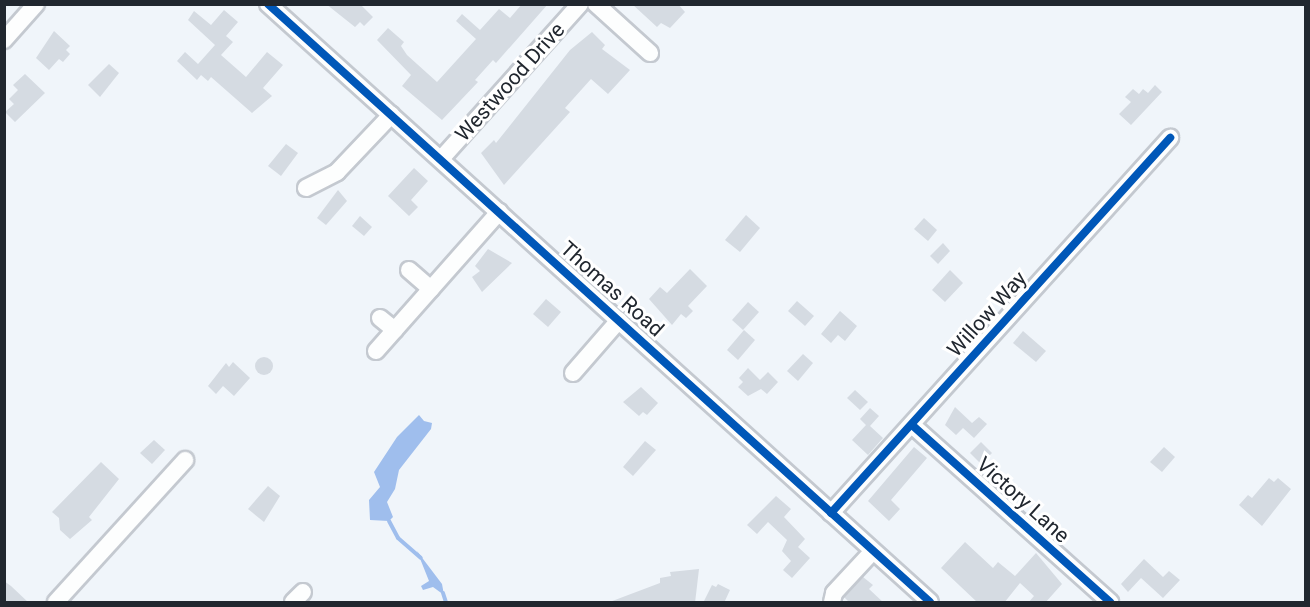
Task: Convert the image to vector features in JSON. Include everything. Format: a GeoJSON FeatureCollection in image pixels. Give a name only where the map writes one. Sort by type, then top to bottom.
{"type":"FeatureCollection","features":[{"type":"Feature","properties":{"kind":"street"},"geometry":{"type":"LineString","coordinates":[[4,40],[36,4]]}},
{"type":"Feature","properties":{"kind":"street","name":"Thomas Road"},"geometry":{"type":"LineString","coordinates":[[268,4],[620,320],[930,603]]}},
{"type":"Feature","properties":{"kind":"street","name":"Westwood Drive"},"geometry":{"type":"LineString","coordinates":[[441,159],[580,4]]}},
{"type":"Feature","properties":{"kind":"street"},"geometry":{"type":"LineString","coordinates":[[596,4],[650,53]]}},
{"type":"Feature","properties":{"kind":"street"},"geometry":{"type":"LineString","coordinates":[[306,188],[337,172],[391,115]]}},
{"type":"Feature","properties":{"kind":"street","name":"Willow Way"},"geometry":{"type":"LineString","coordinates":[[831,513],[1170,138]]}},
{"type":"Feature","properties":{"kind":"street"},"geometry":{"type":"LineString","coordinates":[[376,351],[499,212]]}},
{"type":"Feature","properties":{"kind":"street"},"geometry":{"type":"LineString","coordinates":[[409,270],[431,289]]}},
{"type":"Feature","properties":{"kind":"street"},"geometry":{"type":"LineString","coordinates":[[380,318],[394,330]]}},
{"type":"Feature","properties":{"kind":"street"},"geometry":{"type":"LineString","coordinates":[[573,374],[620,320]]}},
{"type":"Feature","properties":{"kind":"street","name":"Victory Lane"},"geometry":{"type":"LineString","coordinates":[[912,425],[1110,603]]}},
{"type":"Feature","properties":{"kind":"street"},"geometry":{"type":"LineString","coordinates":[[56,603],[185,460]]}},
{"type":"Feature","properties":{"kind":"street"},"geometry":{"type":"LineString","coordinates":[[832,603],[834,592],[873,551]]}},
{"type":"Feature","properties":{"kind":"water"},"geometry":{"type":"Polygon","coordinates":[[[419,415],[424,421],[432,423],[431,429],[399,470],[395,489],[387,502],[393,517],[389,521],[370,520],[369,500],[380,487],[374,472],[397,437],[419,415]]]}},
{"type":"Feature","properties":{"kind":"water"},"geometry":{"type":"Polygon","coordinates":[[[417,551],[442,584],[444,595],[433,587],[423,590],[421,586],[429,581],[417,551]]]}},
{"type":"Feature","properties":{"kind":"building"},"geometry":{"type":"Polygon","coordinates":[[[326,4],[360,4],[373,17],[364,26],[360,22],[355,27],[326,4]]]}},
{"type":"Feature","properties":{"kind":"building"},"geometry":{"type":"Polygon","coordinates":[[[522,4],[548,4],[496,63],[493,60],[475,80],[478,82],[442,120],[402,86],[411,75],[377,40],[388,28],[404,42],[401,46],[407,55],[437,82],[476,39],[456,21],[462,14],[480,30],[499,9],[510,18],[522,4]]]}},
{"type":"Feature","properties":{"kind":"building"},"geometry":{"type":"Polygon","coordinates":[[[632,4],[678,4],[685,12],[670,28],[661,23],[657,27],[632,4]]]}},
{"type":"Feature","properties":{"kind":"building"},"geometry":{"type":"Polygon","coordinates":[[[224,10],[238,22],[226,36],[233,42],[221,55],[246,77],[267,52],[283,65],[263,88],[272,96],[252,113],[211,77],[208,81],[201,75],[197,80],[177,61],[185,52],[198,64],[215,45],[188,20],[194,11],[211,25],[224,10]]]}},
{"type":"Feature","properties":{"kind":"building"},"geometry":{"type":"Polygon","coordinates":[[[54,31],[70,46],[66,50],[70,54],[63,62],[59,59],[49,70],[36,58],[54,31]]]}},
{"type":"Feature","properties":{"kind":"building"},"geometry":{"type":"Polygon","coordinates":[[[592,32],[605,45],[602,49],[630,70],[608,94],[591,79],[565,108],[570,112],[504,185],[481,153],[494,140],[496,143],[570,50],[592,32]]]}},
{"type":"Feature","properties":{"kind":"building"},"geometry":{"type":"Polygon","coordinates":[[[109,64],[119,73],[100,97],[88,85],[109,64]]]}},
{"type":"Feature","properties":{"kind":"building"},"geometry":{"type":"Polygon","coordinates":[[[25,74],[45,93],[15,122],[5,112],[14,104],[9,99],[18,90],[13,85],[25,74]]]}},
{"type":"Feature","properties":{"kind":"building"},"geometry":{"type":"Polygon","coordinates":[[[1155,85],[1162,92],[1131,125],[1119,114],[1131,102],[1125,97],[1133,89],[1139,94],[1143,89],[1148,93],[1155,85]]]}},
{"type":"Feature","properties":{"kind":"building"},"geometry":{"type":"Polygon","coordinates":[[[286,144],[298,153],[281,176],[268,166],[286,144]]]}},
{"type":"Feature","properties":{"kind":"building"},"geometry":{"type":"Polygon","coordinates":[[[414,168],[428,181],[411,200],[418,207],[409,216],[388,196],[414,168]]]}},
{"type":"Feature","properties":{"kind":"building"},"geometry":{"type":"Polygon","coordinates":[[[338,190],[347,201],[326,225],[317,218],[338,190]]]}},
{"type":"Feature","properties":{"kind":"building"},"geometry":{"type":"Polygon","coordinates":[[[746,215],[760,228],[740,252],[725,240],[746,215]]]}},
{"type":"Feature","properties":{"kind":"building"},"geometry":{"type":"Polygon","coordinates":[[[360,216],[372,227],[364,236],[352,226],[360,216]]]}},
{"type":"Feature","properties":{"kind":"building"},"geometry":{"type":"Polygon","coordinates":[[[924,218],[937,230],[928,241],[914,229],[924,218]]]}},
{"type":"Feature","properties":{"kind":"building"},"geometry":{"type":"Polygon","coordinates":[[[943,243],[950,251],[938,264],[930,256],[943,243]]]}},
{"type":"Feature","properties":{"kind":"building"},"geometry":{"type":"Polygon","coordinates":[[[488,249],[512,263],[482,292],[472,277],[480,271],[475,266],[488,249]]]}},
{"type":"Feature","properties":{"kind":"building"},"geometry":{"type":"Polygon","coordinates":[[[690,269],[707,286],[688,306],[693,311],[686,318],[681,314],[672,325],[649,299],[660,287],[667,293],[690,269]]]}},
{"type":"Feature","properties":{"kind":"building"},"geometry":{"type":"Polygon","coordinates":[[[950,270],[963,283],[945,302],[932,290],[950,270]]]}},
{"type":"Feature","properties":{"kind":"building"},"geometry":{"type":"Polygon","coordinates":[[[546,299],[561,312],[548,327],[533,314],[546,299]]]}},
{"type":"Feature","properties":{"kind":"building"},"geometry":{"type":"Polygon","coordinates":[[[797,301],[814,316],[805,326],[788,311],[797,301]]]}},
{"type":"Feature","properties":{"kind":"building"},"geometry":{"type":"Polygon","coordinates":[[[748,302],[759,312],[743,330],[732,320],[748,302]]]}},
{"type":"Feature","properties":{"kind":"building"},"geometry":{"type":"Polygon","coordinates":[[[840,311],[857,326],[845,341],[838,335],[831,343],[821,334],[840,311]]]}},
{"type":"Feature","properties":{"kind":"building"},"geometry":{"type":"Polygon","coordinates":[[[744,330],[755,340],[738,360],[727,350],[744,330]]]}},
{"type":"Feature","properties":{"kind":"building"},"geometry":{"type":"Polygon","coordinates":[[[1023,331],[1046,351],[1036,362],[1013,343],[1023,331]]]}},
{"type":"Feature","properties":{"kind":"building"},"geometry":{"type":"Polygon","coordinates":[[[803,354],[813,363],[798,381],[787,371],[803,354]]]}},
{"type":"Feature","properties":{"kind":"building"},"geometry":{"type":"Polygon","coordinates":[[[264,357],[270,360],[273,366],[270,372],[264,375],[258,372],[255,366],[258,360],[264,357]]]}},
{"type":"Feature","properties":{"kind":"building"},"geometry":{"type":"Polygon","coordinates":[[[233,362],[250,378],[234,396],[223,386],[216,394],[208,386],[226,363],[229,367],[233,362]]]}},
{"type":"Feature","properties":{"kind":"building"},"geometry":{"type":"Polygon","coordinates":[[[748,368],[760,380],[768,372],[778,382],[767,394],[761,389],[748,396],[738,387],[743,382],[739,378],[748,368]]]}},
{"type":"Feature","properties":{"kind":"building"},"geometry":{"type":"Polygon","coordinates":[[[641,387],[658,403],[647,415],[643,412],[639,416],[623,402],[641,387]]]}},
{"type":"Feature","properties":{"kind":"building"},"geometry":{"type":"Polygon","coordinates":[[[855,390],[868,402],[860,410],[847,398],[855,390]]]}},
{"type":"Feature","properties":{"kind":"building"},"geometry":{"type":"Polygon","coordinates":[[[955,407],[972,423],[979,417],[987,424],[974,438],[963,428],[956,435],[945,425],[955,407]]]}},
{"type":"Feature","properties":{"kind":"building"},"geometry":{"type":"Polygon","coordinates":[[[870,408],[879,416],[870,426],[883,438],[868,455],[852,440],[866,425],[860,419],[870,408]]]}},
{"type":"Feature","properties":{"kind":"building"},"geometry":{"type":"Polygon","coordinates":[[[154,440],[165,450],[152,464],[140,453],[154,440]]]}},
{"type":"Feature","properties":{"kind":"building"},"geometry":{"type":"Polygon","coordinates":[[[645,441],[656,450],[633,476],[623,467],[645,441]]]}},
{"type":"Feature","properties":{"kind":"building"},"geometry":{"type":"Polygon","coordinates":[[[981,442],[992,453],[981,464],[970,453],[981,442]]]}},
{"type":"Feature","properties":{"kind":"building"},"geometry":{"type":"Polygon","coordinates":[[[914,447],[927,458],[891,500],[900,509],[889,521],[868,501],[914,447]]]}},
{"type":"Feature","properties":{"kind":"building"},"geometry":{"type":"Polygon","coordinates":[[[1164,447],[1175,457],[1162,472],[1150,462],[1164,447]]]}},
{"type":"Feature","properties":{"kind":"building"},"geometry":{"type":"Polygon","coordinates":[[[101,462],[119,479],[89,517],[92,520],[70,539],[60,530],[59,518],[52,512],[101,462]]]}},
{"type":"Feature","properties":{"kind":"building"},"geometry":{"type":"Polygon","coordinates":[[[1269,478],[1274,482],[1278,478],[1291,489],[1262,526],[1239,505],[1248,495],[1252,498],[1269,478]]]}},
{"type":"Feature","properties":{"kind":"building"},"geometry":{"type":"Polygon","coordinates":[[[268,486],[280,496],[264,522],[248,509],[268,486]]]}},
{"type":"Feature","properties":{"kind":"building"},"geometry":{"type":"Polygon","coordinates":[[[776,496],[791,509],[784,517],[805,539],[798,547],[810,558],[792,578],[783,570],[791,561],[782,551],[787,540],[768,522],[757,534],[747,525],[776,496]]]}},
{"type":"Feature","properties":{"kind":"building"},"geometry":{"type":"Polygon","coordinates":[[[965,542],[993,568],[998,562],[1015,576],[1036,553],[1062,584],[1045,603],[1028,603],[1034,596],[1020,583],[1004,603],[978,603],[941,568],[965,542]]]}},
{"type":"Feature","properties":{"kind":"building"},"geometry":{"type":"Polygon","coordinates":[[[1144,559],[1163,577],[1169,571],[1180,580],[1163,598],[1141,578],[1128,592],[1121,584],[1144,559]]]}},
{"type":"Feature","properties":{"kind":"building"},"geometry":{"type":"Polygon","coordinates":[[[699,569],[695,603],[607,603],[660,583],[660,578],[671,576],[670,572],[699,569]]]}},
{"type":"Feature","properties":{"kind":"building"},"geometry":{"type":"Polygon","coordinates":[[[863,577],[873,585],[869,589],[884,603],[850,603],[844,597],[863,577]]]}},
{"type":"Feature","properties":{"kind":"building"},"geometry":{"type":"Polygon","coordinates":[[[4,581],[11,586],[29,603],[4,603],[4,581]]]}},
{"type":"Feature","properties":{"kind":"building"},"geometry":{"type":"Polygon","coordinates":[[[718,584],[730,590],[724,603],[703,603],[712,585],[716,587],[718,584]]]}},
{"type":"Feature","properties":{"kind":"waterway"},"geometry":{"type":"LineString","coordinates":[[389,521],[398,538],[421,558]]}},
{"type":"Feature","properties":{"kind":"waterway"},"geometry":{"type":"LineString","coordinates":[[443,593],[446,602]]}},
{"type":"Feature","properties":{"kind":"cycle path"},"geometry":{"type":"LineString","coordinates":[[268,4],[930,602]]}},
{"type":"Feature","properties":{"kind":"cycle path"},"geometry":{"type":"LineString","coordinates":[[831,513],[1170,138]]}},
{"type":"Feature","properties":{"kind":"cycle path"},"geometry":{"type":"LineString","coordinates":[[912,425],[1110,602]]}}]}
